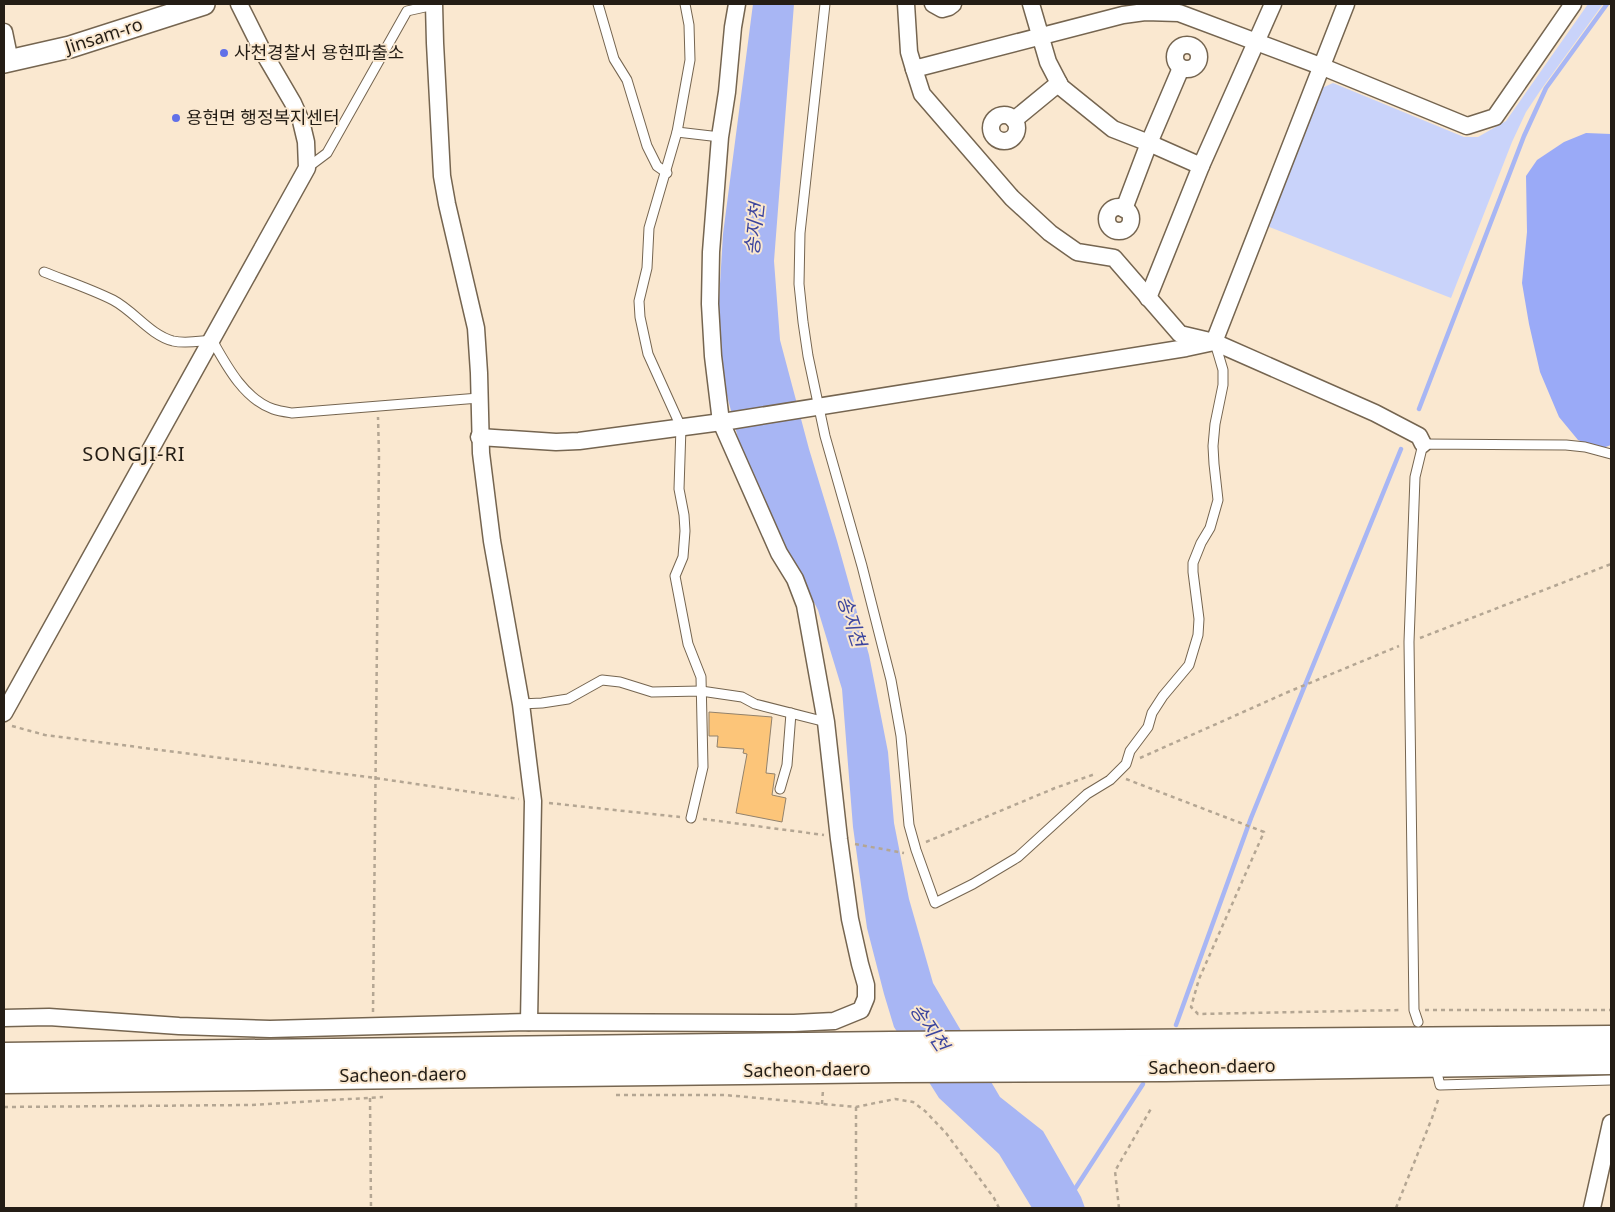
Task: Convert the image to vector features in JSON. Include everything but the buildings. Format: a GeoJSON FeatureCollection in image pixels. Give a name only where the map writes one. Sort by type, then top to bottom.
{"type":"FeatureCollection","features":[{"type":"Feature","properties":{"kind":"main road","name":"Sacheon-daero"},"geometry":{"type":"LineString","coordinates":[[4,1080],[39,1068],[894,1057],[1009,1044],[1611,1039]]}},
{"type":"Feature","properties":{"kind":"main road"},"geometry":{"type":"LineString","coordinates":[[4,1050],[39,1068]]}},
{"type":"Feature","properties":{"kind":"main road","name":"Sacheon-daero"},"geometry":{"type":"LineString","coordinates":[[4,1056],[39,1068]]}},
{"type":"Feature","properties":{"kind":"main road","name":"Sacheon-daero"},"geometry":{"type":"LineString","coordinates":[[894,1057],[1018,1068],[1156,1068],[1611,1061]]}},
{"type":"Feature","properties":{"kind":"main road"},"geometry":{"type":"LineString","coordinates":[[4,1084],[39,1068]]}},
{"type":"Feature","properties":{"kind":"street","name":"Jinsam-ro"},"geometry":{"type":"LineString","coordinates":[[7,62],[70,48],[204,4]]}},
{"type":"Feature","properties":{"kind":"street"},"geometry":{"type":"LineString","coordinates":[[4,712],[307,168],[306,142],[301,122],[293,103],[262,50],[239,4]]}},
{"type":"Feature","properties":{"kind":"street"},"geometry":{"type":"LineString","coordinates":[[434,4],[442,176],[476,328],[479,437],[492,541],[521,704],[533,801],[529,1022]]}},
{"type":"Feature","properties":{"kind":"street"},"geometry":{"type":"LineString","coordinates":[[4,1018],[49,1017],[179,1026],[270,1029],[529,1022],[794,1024],[834,1022],[861,1010],[866,998],[866,985],[849,910],[826,722],[805,604],[795,579],[779,553],[725,421],[713,356],[710,252],[720,137],[728,92],[733,27],[737,4]]}},
{"type":"Feature","properties":{"kind":"street"},"geometry":{"type":"LineString","coordinates":[[906,4],[909,52],[922,94],[1012,198],[1050,233],[1077,252],[1114,258],[1180,334],[1214,342],[1375,413],[1421,440]]}},
{"type":"Feature","properties":{"kind":"street"},"geometry":{"type":"LineString","coordinates":[[933,4],[942,9],[953,4]]}},
{"type":"Feature","properties":{"kind":"street"},"geometry":{"type":"LineString","coordinates":[[1030,4],[1048,62],[1061,88],[1113,129],[1201,166]]}},
{"type":"Feature","properties":{"kind":"street"},"geometry":{"type":"LineString","coordinates":[[1148,298],[1201,166],[1273,4]]}},
{"type":"Feature","properties":{"kind":"street"},"geometry":{"type":"LineString","coordinates":[[1214,342],[1346,4]]}},
{"type":"Feature","properties":{"kind":"street"},"geometry":{"type":"LineString","coordinates":[[914,69],[1123,15],[1145,12],[1180,13],[1323,67],[1467,126],[1495,117],[1574,4]]}},
{"type":"Feature","properties":{"kind":"street"},"geometry":{"type":"LineString","coordinates":[[4,32],[7,62]]}},
{"type":"Feature","properties":{"kind":"street"},"geometry":{"type":"LineString","coordinates":[[1124,209],[1149,143],[1181,68]]}},
{"type":"Feature","properties":{"kind":"street"},"geometry":{"type":"LineString","coordinates":[[1014,120],[1059,83]]}},
{"type":"Feature","properties":{"kind":"street"},"geometry":{"type":"LineString","coordinates":[[479,437],[556,442],[579,441],[812,408],[1214,342]]}},
{"type":"Feature","properties":{"kind":"street"},"geometry":{"type":"LineString","coordinates":[[1592,1208],[1611,1123]]}},
{"type":"Feature","properties":{"kind":"lane"},"geometry":{"type":"LineString","coordinates":[[307,168],[326,153],[407,11],[434,4]]}},
{"type":"Feature","properties":{"kind":"lane"},"geometry":{"type":"LineString","coordinates":[[598,4],[614,59],[627,80],[647,146],[657,166],[666,173]]}},
{"type":"Feature","properties":{"kind":"lane"},"geometry":{"type":"LineString","coordinates":[[685,4],[689,25],[690,60],[677,132],[649,228],[647,268],[639,301],[640,317],[648,354],[681,427],[679,490],[685,532],[683,557],[675,576],[675,585],[688,644],[701,678],[703,767],[691,818]]}},
{"type":"Feature","properties":{"kind":"lane"},"geometry":{"type":"LineString","coordinates":[[825,4],[800,233],[799,284],[812,408],[825,436],[862,566],[891,680],[900,736],[909,825],[935,903],[1018,857],[1087,794],[1110,780],[1126,764],[1130,751],[1148,727],[1152,713],[1163,696],[1189,665],[1198,635],[1199,619],[1193,563],[1200,543],[1210,528],[1218,500],[1214,446],[1223,385],[1223,370],[1214,342]]}},
{"type":"Feature","properties":{"kind":"lane"},"geometry":{"type":"LineString","coordinates":[[677,132],[720,137]]}},
{"type":"Feature","properties":{"kind":"lane"},"geometry":{"type":"LineString","coordinates":[[44,272],[112,299],[128,309],[160,336],[172,341],[188,343],[212,340],[230,372],[249,394],[272,409],[292,413],[479,398]]}},
{"type":"Feature","properties":{"kind":"lane"},"geometry":{"type":"LineString","coordinates":[[1418,1022],[1414,1010],[1409,642],[1415,477],[1421,440],[1566,445],[1611,454]]}},
{"type":"Feature","properties":{"kind":"lane"},"geometry":{"type":"LineString","coordinates":[[521,704],[568,699],[602,680],[620,682],[652,692],[700,691],[742,696],[755,704],[826,722]]}},
{"type":"Feature","properties":{"kind":"lane"},"geometry":{"type":"LineString","coordinates":[[780,789],[787,765],[791,713]]}},
{"type":"Feature","properties":{"kind":"lane"},"geometry":{"type":"LineString","coordinates":[[1437,1073],[1440,1085],[1611,1080]]}},
{"type":"Feature","properties":{"kind":"path"},"geometry":{"type":"LineString","coordinates":[[373,1026],[378,407]]}},
{"type":"Feature","properties":{"kind":"path"},"geometry":{"type":"LineString","coordinates":[[1288,692],[1409,642],[1611,564]]}},
{"type":"Feature","properties":{"kind":"path"},"geometry":{"type":"LineString","coordinates":[[4,723],[45,735],[375,778],[533,801]]}},
{"type":"Feature","properties":{"kind":"path"},"geometry":{"type":"LineString","coordinates":[[1126,764],[1118,775],[1264,832],[1199,979],[1191,1007],[1198,1014],[1414,1010],[1611,1010]]}},
{"type":"Feature","properties":{"kind":"path"},"geometry":{"type":"LineString","coordinates":[[847,843],[906,854]]}},
{"type":"Feature","properties":{"kind":"path"},"geometry":{"type":"LineString","coordinates":[[1396,1208],[1432,1118],[1439,1098],[1440,1085]]}},
{"type":"Feature","properties":{"kind":"path"},"geometry":{"type":"LineString","coordinates":[[822,1104],[823,1086]]}},
{"type":"Feature","properties":{"kind":"path"},"geometry":{"type":"LineString","coordinates":[[615,1094],[725,1095],[856,1106],[895,1099],[913,1102],[925,1111],[946,1133],[994,1198],[999,1208]]}},
{"type":"Feature","properties":{"kind":"path"},"geometry":{"type":"LineString","coordinates":[[4,1107],[250,1105],[387,1097]]}},
{"type":"Feature","properties":{"kind":"path"},"geometry":{"type":"LineString","coordinates":[[370,1098],[371,1208]]}},
{"type":"Feature","properties":{"kind":"path"},"geometry":{"type":"LineString","coordinates":[[856,1106],[856,1208]]}},
{"type":"Feature","properties":{"kind":"path"},"geometry":{"type":"LineString","coordinates":[[1119,1208],[1115,1171],[1152,1108]]}},
{"type":"Feature","properties":{"kind":"shaded area"},"geometry":{"type":"Polygon","coordinates":[[[1588,4],[1603,4],[1526,112],[1512,142],[1451,298],[1264,225],[1322,88],[1333,83],[1464,137],[1478,137],[1506,121],[1588,4]]]}},
{"type":"Feature","properties":{"kind":"shaded area"},"geometry":{"type":"Polygon","coordinates":[[[1586,133],[1611,134],[1611,445],[1600,449],[1578,440],[1559,417],[1540,372],[1522,283],[1527,232],[1526,176],[1537,160],[1564,142],[1586,133]]]}},
{"type":"Feature","properties":{"kind":"water","name":"송지천"},"geometry":{"type":"Polygon","coordinates":[[[753,4],[794,4],[774,261],[780,340],[809,449],[869,655],[888,752],[894,823],[909,899],[933,983],[1000,1097],[1043,1131],[1081,1197],[1085,1208],[1032,1208],[999,1154],[939,1098],[894,1027],[884,994],[867,928],[853,827],[842,689],[818,610],[786,548],[740,446],[720,368],[717,334],[723,234],[753,4]]]}},
{"type":"Feature","properties":{"kind":"waterway"},"geometry":{"type":"LineString","coordinates":[[1419,409],[1524,136],[1546,88],[1607,4]]}},
{"type":"Feature","properties":{"kind":"waterway"},"geometry":{"type":"LineString","coordinates":[[1176,1025],[1251,818],[1401,449]]}},
{"type":"Feature","properties":{"kind":"waterway"},"geometry":{"type":"LineString","coordinates":[[1073,1192],[1143,1084]]}},
{"type":"Feature","properties":{"kind":"place","name":"사천경찰서 용현파출소"},"geometry":{"type":"Point","coordinates":[224,53]}},
{"type":"Feature","properties":{"kind":"place","name":"용현면 행정복지센터"},"geometry":{"type":"Point","coordinates":[176,118]}},
{"type":"Feature","properties":{"kind":"district","name":"SONGJI-RI"},"geometry":{"type":"Point","coordinates":[134,454]}}]}
